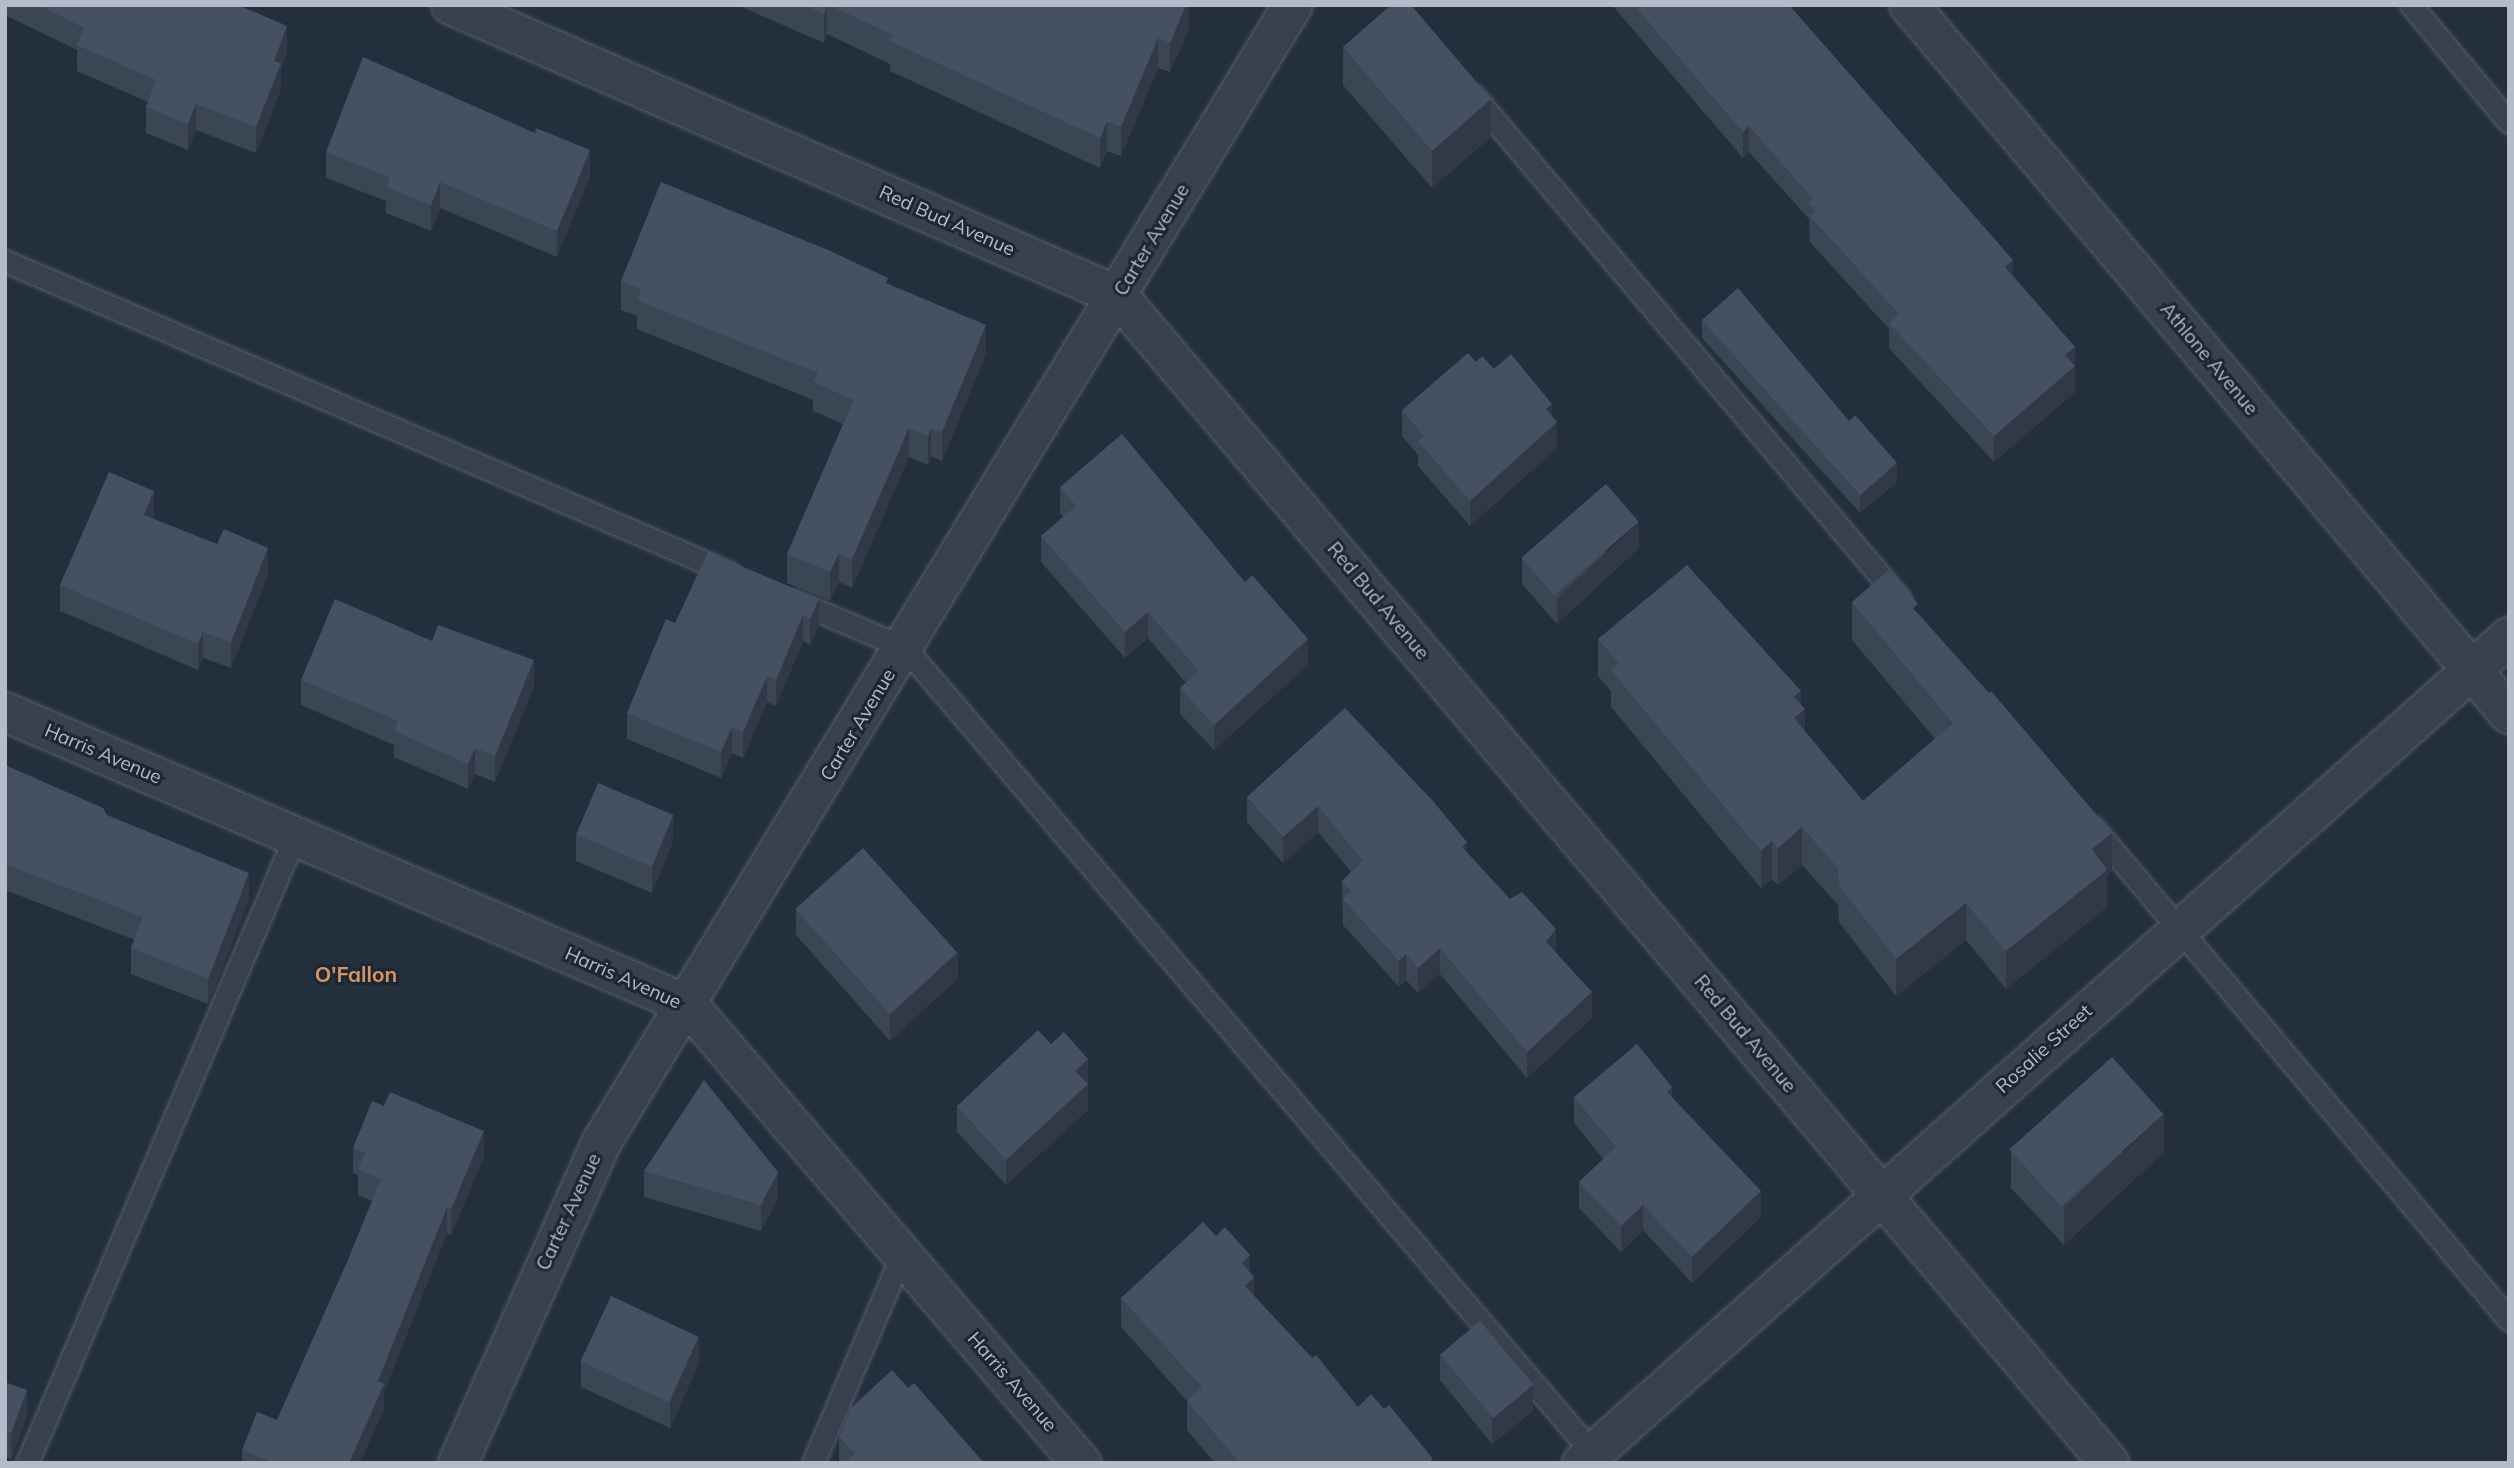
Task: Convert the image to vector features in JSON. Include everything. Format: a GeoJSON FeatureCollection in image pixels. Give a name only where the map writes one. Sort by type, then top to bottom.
{"type":"FeatureCollection","features":[{"type":"Feature","properties":{"kind":"street","name":"Red Bud Avenue"},"geometry":{"type":"LineString","coordinates":[[450,5],[1118,296],[2109,1463]]}},
{"type":"Feature","properties":{"kind":"street","name":"Carter Avenue"},"geometry":{"type":"LineString","coordinates":[[458,1463],[601,1143],[688,1005],[1293,5]]}},
{"type":"Feature","properties":{"kind":"street","name":"Athlone Avenue"},"geometry":{"type":"LineString","coordinates":[[1909,5],[2509,714]]}},
{"type":"Feature","properties":{"kind":"street","name":"Rosalie Street"},"geometry":{"type":"LineString","coordinates":[[1592,1460],[1881,1193],[2509,637]]}},
{"type":"Feature","properties":{"kind":"street","name":"Harris Avenue"},"geometry":{"type":"LineString","coordinates":[[5,712],[688,1005],[1080,1463]]}},
{"type":"Feature","properties":{"kind":"lane"},"geometry":{"type":"LineString","coordinates":[[2411,5],[2509,122]]}},
{"type":"Feature","properties":{"kind":"lane"},"geometry":{"type":"LineString","coordinates":[[1460,79],[1917,620]]}},
{"type":"Feature","properties":{"kind":"lane"},"geometry":{"type":"LineString","coordinates":[[5,261],[748,581]]}},
{"type":"Feature","properties":{"kind":"lane"},"geometry":{"type":"LineString","coordinates":[[774,592],[905,648],[1592,1460]]}},
{"type":"Feature","properties":{"kind":"lane"},"geometry":{"type":"LineString","coordinates":[[2079,811],[2509,1320]]}},
{"type":"Feature","properties":{"kind":"lane"},"geometry":{"type":"LineString","coordinates":[[27,1463],[295,836]]}},
{"type":"Feature","properties":{"kind":"lane"},"geometry":{"type":"LineString","coordinates":[[813,1463],[902,1254]]}},
{"type":"Feature","properties":{"kind":"building"},"geometry":{"type":"Polygon","coordinates":[[[39,5],[238,5],[287,26],[274,61],[281,63],[256,127],[196,104],[188,124],[146,107],[156,80],[77,45],[84,28],[39,5]]]}},
{"type":"Feature","properties":{"kind":"building"},"geometry":{"type":"Polygon","coordinates":[[[805,5],[827,5],[824,14],[805,5]]]}},
{"type":"Feature","properties":{"kind":"building"},"geometry":{"type":"Polygon","coordinates":[[[829,5],[1186,5],[1170,43],[1158,38],[1121,127],[1107,121],[1100,138],[890,41],[893,35],[829,5]]]}},
{"type":"Feature","properties":{"kind":"building"},"geometry":{"type":"Polygon","coordinates":[[[1391,5],[1411,5],[1491,99],[1432,151],[1343,47],[1391,5]]]}},
{"type":"Feature","properties":{"kind":"building"},"geometry":{"type":"Polygon","coordinates":[[[1634,5],[1789,5],[2013,260],[2005,267],[2075,347],[2065,355],[2075,366],[1994,436],[1889,323],[1899,314],[1810,216],[1816,211],[1809,203],[1813,199],[1749,126],[1743,132],[1634,5]]]}},
{"type":"Feature","properties":{"kind":"building"},"geometry":{"type":"Polygon","coordinates":[[[363,57],[535,133],[536,128],[590,150],[557,231],[440,182],[431,205],[386,187],[390,177],[326,152],[363,57]]]}},
{"type":"Feature","properties":{"kind":"building"},"geometry":{"type":"Polygon","coordinates":[[[661,182],[828,250],[888,278],[886,283],[986,325],[942,432],[931,428],[928,436],[909,428],[852,559],[839,553],[830,572],[787,554],[854,400],[813,382],[818,373],[637,300],[641,289],[621,281],[661,182]]]}},
{"type":"Feature","properties":{"kind":"building"},"geometry":{"type":"Polygon","coordinates":[[[1738,288],[1849,421],[1855,415],[1897,463],[1860,495],[1702,320],[1738,288]]]}},
{"type":"Feature","properties":{"kind":"building"},"geometry":{"type":"Polygon","coordinates":[[[1468,353],[1476,362],[1482,356],[1494,369],[1511,354],[1552,404],[1546,409],[1557,422],[1470,501],[1418,441],[1424,436],[1402,410],[1468,353]]]}},
{"type":"Feature","properties":{"kind":"building"},"geometry":{"type":"Polygon","coordinates":[[[1122,434],[1245,582],[1252,575],[1308,639],[1214,725],[1180,688],[1199,671],[1148,612],[1125,632],[1041,536],[1076,506],[1060,487],[1122,434]]]}},
{"type":"Feature","properties":{"kind":"building"},"geometry":{"type":"Polygon","coordinates":[[[109,472],[154,491],[144,515],[217,544],[224,529],[268,548],[231,642],[203,632],[198,644],[60,585],[109,472]]]}},
{"type":"Feature","properties":{"kind":"building"},"geometry":{"type":"Polygon","coordinates":[[[1606,484],[1639,522],[1554,595],[1521,557],[1606,484]]]}},
{"type":"Feature","properties":{"kind":"building"},"geometry":{"type":"Polygon","coordinates":[[[708,552],[819,599],[810,619],[803,615],[776,680],[767,676],[743,732],[732,727],[721,752],[627,713],[666,619],[675,623],[708,552]]]}},
{"type":"Feature","properties":{"kind":"building"},"geometry":{"type":"Polygon","coordinates":[[[1687,565],[1801,691],[1794,697],[1805,709],[1794,718],[1863,801],[1953,723],[1852,602],[1889,570],[1918,604],[1913,608],[1989,693],[1991,691],[2112,833],[2092,849],[2107,870],[2006,951],[1966,903],[1896,959],[1839,885],[1838,868],[1802,827],[1778,848],[1772,841],[1761,851],[1611,670],[1619,663],[1598,639],[1687,565]]]}},
{"type":"Feature","properties":{"kind":"building"},"geometry":{"type":"Polygon","coordinates":[[[335,599],[432,641],[438,625],[534,660],[495,756],[475,748],[468,764],[394,731],[398,721],[301,680],[335,599]]]}},
{"type":"Feature","properties":{"kind":"building"},"geometry":{"type":"Polygon","coordinates":[[[1345,708],[1432,800],[1467,842],[1462,847],[1510,899],[1522,892],[1556,929],[1546,942],[1592,992],[1527,1052],[1440,948],[1418,968],[1406,954],[1399,961],[1343,899],[1351,891],[1342,881],[1363,861],[1318,806],[1283,837],[1247,797],[1345,708]]]}},
{"type":"Feature","properties":{"kind":"building"},"geometry":{"type":"Polygon","coordinates":[[[5,765],[103,808],[107,815],[249,873],[208,979],[131,948],[143,917],[5,864],[5,765]]]}},
{"type":"Feature","properties":{"kind":"building"},"geometry":{"type":"Polygon","coordinates":[[[598,783],[673,815],[652,867],[576,835],[598,783]]]}},
{"type":"Feature","properties":{"kind":"building"},"geometry":{"type":"Polygon","coordinates":[[[863,848],[957,953],[890,1014],[795,909],[863,848]]]}},
{"type":"Feature","properties":{"kind":"building"},"geometry":{"type":"Polygon","coordinates":[[[1038,1030],[1051,1044],[1064,1032],[1088,1059],[1075,1071],[1088,1084],[1006,1160],[957,1106],[1038,1030]]]}},
{"type":"Feature","properties":{"kind":"building"},"geometry":{"type":"Polygon","coordinates":[[[1637,1044],[1672,1087],[1667,1092],[1761,1191],[1692,1257],[1643,1205],[1621,1226],[1579,1182],[1616,1147],[1574,1097],[1637,1044]]]}},
{"type":"Feature","properties":{"kind":"building"},"geometry":{"type":"Polygon","coordinates":[[[2112,1057],[2164,1114],[2061,1207],[2009,1149],[2112,1057]]]}},
{"type":"Feature","properties":{"kind":"building"},"geometry":{"type":"Polygon","coordinates":[[[704,1080],[778,1172],[761,1205],[644,1171],[704,1080]]]}},
{"type":"Feature","properties":{"kind":"building"},"geometry":{"type":"Polygon","coordinates":[[[390,1092],[484,1131],[451,1209],[447,1207],[378,1381],[384,1384],[349,1463],[272,1463],[242,1450],[257,1412],[277,1420],[348,1260],[381,1179],[358,1169],[365,1153],[353,1148],[372,1101],[384,1106],[390,1092]]]}},
{"type":"Feature","properties":{"kind":"building"},"geometry":{"type":"Polygon","coordinates":[[[1203,1222],[1216,1236],[1225,1227],[1250,1255],[1242,1263],[1254,1277],[1245,1286],[1312,1358],[1316,1355],[1358,1407],[1371,1394],[1384,1409],[1389,1405],[1433,1459],[1428,1463],[1240,1463],[1187,1401],[1202,1387],[1121,1298],[1203,1222]]]}},
{"type":"Feature","properties":{"kind":"building"},"geometry":{"type":"Polygon","coordinates":[[[611,1296],[699,1337],[668,1402],[581,1361],[611,1296]]]}},
{"type":"Feature","properties":{"kind":"building"},"geometry":{"type":"Polygon","coordinates":[[[1480,1321],[1533,1385],[1494,1418],[1440,1354],[1480,1321]]]}},
{"type":"Feature","properties":{"kind":"building"},"geometry":{"type":"Polygon","coordinates":[[[892,1370],[908,1388],[914,1383],[984,1463],[847,1461],[855,1453],[839,1437],[851,1408],[892,1370]]]}},
{"type":"Feature","properties":{"kind":"building"},"geometry":{"type":"Polygon","coordinates":[[[5,1382],[27,1390],[11,1433],[5,1431],[5,1382]]]}},
{"type":"Feature","properties":{"kind":"district","name":"O'Fallon"},"geometry":{"type":"Point","coordinates":[356,974]}}]}
